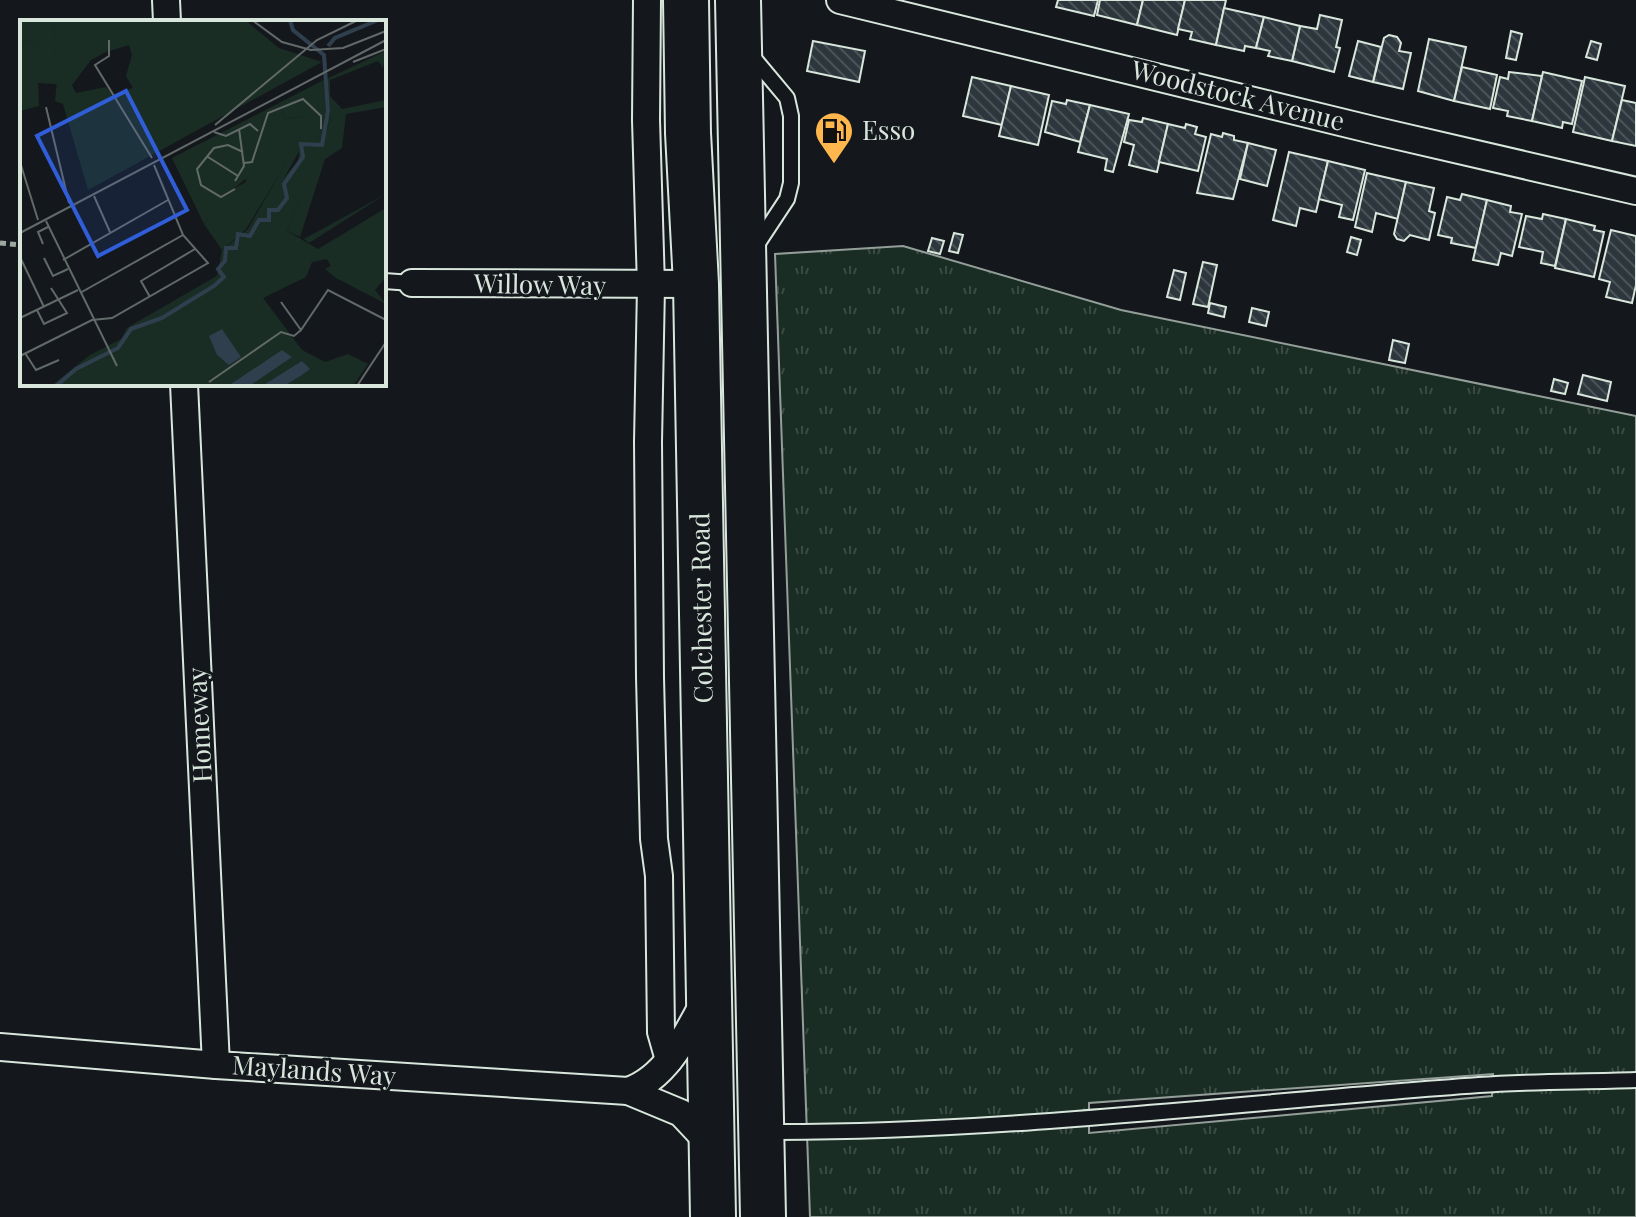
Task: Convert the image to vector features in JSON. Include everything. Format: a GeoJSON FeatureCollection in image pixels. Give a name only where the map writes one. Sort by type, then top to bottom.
{"type":"FeatureCollection","features":[{"type":"Feature","properties":{"kind":"highway","name":"Colchester Road"},"geometry":{"type":"LineString","coordinates":[[686,0],[688,133],[696,284],[710,990],[702,1134],[713,1217]]}},
{"type":"Feature","properties":{"kind":"highway","name":"Colchester Road"},"geometry":{"type":"LineString","coordinates":[[738,13],[763,1217]]}},
{"type":"Feature","properties":{"kind":"street"},"geometry":{"type":"LineString","coordinates":[[166,0],[167,20]]}},
{"type":"Feature","properties":{"kind":"street","name":"Colchester Road"},"geometry":{"type":"LineString","coordinates":[[647,0],[646,120],[651,286],[648,442],[654,839],[659,876],[661,1032],[667,1062],[702,1134]]}},
{"type":"Feature","properties":{"kind":"street","name":"Woodstock Avenue"},"geometry":{"type":"LineString","coordinates":[[840,0],[1636,191]]}},
{"type":"Feature","properties":{"kind":"street","name":"Willow Way"},"geometry":{"type":"LineString","coordinates":[[412,283],[696,284]]}},
{"type":"Feature","properties":{"kind":"street","name":"Homeway"},"geometry":{"type":"LineString","coordinates":[[184,386],[216,1065]]}},
{"type":"Feature","properties":{"kind":"street"},"geometry":{"type":"LineString","coordinates":[[628,1091],[648,1083],[667,1062],[710,990]]}},
{"type":"Feature","properties":{"kind":"street","name":"Maylands Way"},"geometry":{"type":"LineString","coordinates":[[0,1047],[216,1065],[628,1091],[671,1108],[702,1134]]}},
{"type":"Feature","properties":{"kind":"lane","name":"Willow Way"},"geometry":{"type":"LineString","coordinates":[[386,281],[412,283]]}},
{"type":"Feature","properties":{"kind":"lane"},"geometry":{"type":"LineString","coordinates":[[762,1132],[823,1133],[1073,1120],[1482,1085],[1636,1080]]}},
{"type":"Feature","properties":{"kind":"path"},"geometry":{"type":"LineString","coordinates":[[0,243],[20,245]]}},
{"type":"Feature","properties":{"kind":"green space"},"geometry":{"type":"Polygon","coordinates":[[[903,246],[1121,310],[1636,416],[1636,1217],[810,1217],[775,254],[903,246]],[[1493,1074],[1089,1103],[1089,1133],[1492,1096],[1493,1074]]]}},
{"type":"Feature","properties":{"kind":"building"},"geometry":{"type":"Polygon","coordinates":[[[1058,0],[1098,0],[1094,16],[1056,7],[1058,0]]]}},
{"type":"Feature","properties":{"kind":"building"},"geometry":{"type":"Polygon","coordinates":[[[1100,0],[1143,0],[1137,25],[1097,15],[1100,0]]]}},
{"type":"Feature","properties":{"kind":"building"},"geometry":{"type":"Polygon","coordinates":[[[1143,0],[1185,0],[1177,35],[1137,25],[1143,0]]]}},
{"type":"Feature","properties":{"kind":"building"},"geometry":{"type":"Polygon","coordinates":[[[1185,0],[1226,0],[1216,45],[1190,39],[1192,32],[1178,29],[1185,0]]]}},
{"type":"Feature","properties":{"kind":"building"},"geometry":{"type":"Polygon","coordinates":[[[1224,8],[1264,17],[1256,48],[1245,46],[1244,51],[1216,45],[1224,8]]]}},
{"type":"Feature","properties":{"kind":"building"},"geometry":{"type":"Polygon","coordinates":[[[1320,15],[1342,20],[1334,72],[1292,61],[1300,26],[1317,29],[1320,15]]]}},
{"type":"Feature","properties":{"kind":"building"},"geometry":{"type":"Polygon","coordinates":[[[1264,17],[1300,26],[1292,61],[1268,56],[1270,51],[1256,48],[1264,17]]]}},
{"type":"Feature","properties":{"kind":"building"},"geometry":{"type":"Polygon","coordinates":[[[1511,31],[1522,34],[1516,60],[1506,58],[1511,31]]]}},
{"type":"Feature","properties":{"kind":"building"},"geometry":{"type":"Polygon","coordinates":[[[1389,35],[1397,37],[1401,43],[1399,51],[1411,53],[1403,89],[1373,82],[1384,38],[1389,35]]]}},
{"type":"Feature","properties":{"kind":"building"},"geometry":{"type":"Polygon","coordinates":[[[1429,39],[1466,47],[1454,101],[1418,91],[1429,39]]]}},
{"type":"Feature","properties":{"kind":"building"},"geometry":{"type":"Polygon","coordinates":[[[813,41],[865,51],[859,82],[807,71],[813,41]]]}},
{"type":"Feature","properties":{"kind":"building"},"geometry":{"type":"Polygon","coordinates":[[[1358,41],[1381,47],[1373,82],[1349,76],[1358,41]]]}},
{"type":"Feature","properties":{"kind":"building"},"geometry":{"type":"Polygon","coordinates":[[[1591,41],[1601,44],[1597,60],[1586,57],[1591,41]]]}},
{"type":"Feature","properties":{"kind":"building"},"geometry":{"type":"Polygon","coordinates":[[[1462,67],[1497,75],[1490,109],[1454,101],[1462,67]]]}},
{"type":"Feature","properties":{"kind":"building"},"geometry":{"type":"Polygon","coordinates":[[[1509,72],[1542,76],[1532,121],[1507,116],[1508,111],[1493,108],[1500,77],[1508,79],[1509,72]]]}},
{"type":"Feature","properties":{"kind":"building"},"geometry":{"type":"Polygon","coordinates":[[[1543,72],[1582,81],[1572,124],[1563,122],[1562,128],[1532,121],[1543,72]]]}},
{"type":"Feature","properties":{"kind":"building"},"geometry":{"type":"Polygon","coordinates":[[[972,77],[1011,86],[1002,125],[963,116],[972,77]]]}},
{"type":"Feature","properties":{"kind":"building"},"geometry":{"type":"Polygon","coordinates":[[[1585,77],[1625,86],[1612,141],[1573,132],[1585,77]]]}},
{"type":"Feature","properties":{"kind":"building"},"geometry":{"type":"Polygon","coordinates":[[[1011,86],[1049,95],[1038,145],[999,136],[1011,86]]]}},
{"type":"Feature","properties":{"kind":"building"},"geometry":{"type":"Polygon","coordinates":[[[1067,100],[1090,105],[1080,142],[1045,132],[1052,101],[1066,104],[1067,100]]]}},
{"type":"Feature","properties":{"kind":"building"},"geometry":{"type":"Polygon","coordinates":[[[1622,100],[1636,103],[1636,146],[1612,141],[1622,100]]]}},
{"type":"Feature","properties":{"kind":"building"},"geometry":{"type":"Polygon","coordinates":[[[1090,105],[1129,114],[1113,172],[1105,170],[1107,159],[1078,152],[1090,105]]]}},
{"type":"Feature","properties":{"kind":"building"},"geometry":{"type":"Polygon","coordinates":[[[1143,118],[1168,124],[1157,172],[1129,165],[1134,145],[1124,142],[1129,120],[1142,122],[1143,118]]]}},
{"type":"Feature","properties":{"kind":"building"},"geometry":{"type":"Polygon","coordinates":[[[1168,124],[1197,127],[1195,134],[1206,137],[1198,171],[1159,162],[1168,124]]]}},
{"type":"Feature","properties":{"kind":"building"},"geometry":{"type":"Polygon","coordinates":[[[1223,133],[1234,136],[1234,140],[1248,143],[1233,199],[1197,193],[1211,134],[1222,137],[1223,133]]]}},
{"type":"Feature","properties":{"kind":"building"},"geometry":{"type":"Polygon","coordinates":[[[1248,143],[1276,150],[1267,186],[1240,179],[1248,143]]]}},
{"type":"Feature","properties":{"kind":"building"},"geometry":{"type":"Polygon","coordinates":[[[1289,152],[1328,161],[1316,212],[1300,208],[1296,226],[1273,220],[1289,152]]]}},
{"type":"Feature","properties":{"kind":"building"},"geometry":{"type":"Polygon","coordinates":[[[1328,161],[1365,170],[1353,220],[1339,217],[1342,205],[1319,199],[1328,161]]]}},
{"type":"Feature","properties":{"kind":"building"},"geometry":{"type":"Polygon","coordinates":[[[1367,173],[1406,182],[1398,219],[1376,213],[1372,232],[1355,227],[1367,173]]]}},
{"type":"Feature","properties":{"kind":"building"},"geometry":{"type":"Polygon","coordinates":[[[1406,182],[1434,188],[1429,211],[1435,213],[1429,240],[1410,235],[1404,241],[1394,234],[1406,182]]]}},
{"type":"Feature","properties":{"kind":"building"},"geometry":{"type":"Polygon","coordinates":[[[1462,194],[1487,200],[1476,248],[1451,243],[1452,238],[1438,235],[1447,197],[1460,200],[1462,194]]]}},
{"type":"Feature","properties":{"kind":"building"},"geometry":{"type":"Polygon","coordinates":[[[1487,200],[1511,206],[1510,212],[1522,214],[1512,256],[1501,253],[1498,265],[1473,260],[1487,200]]]}},
{"type":"Feature","properties":{"kind":"building"},"geometry":{"type":"Polygon","coordinates":[[[1543,214],[1566,219],[1555,266],[1541,263],[1543,252],[1519,247],[1526,216],[1542,219],[1543,214]]]}},
{"type":"Feature","properties":{"kind":"building"},"geometry":{"type":"Polygon","coordinates":[[[1566,219],[1595,226],[1594,230],[1604,232],[1594,277],[1555,268],[1566,219]]]}},
{"type":"Feature","properties":{"kind":"building"},"geometry":{"type":"Polygon","coordinates":[[[1611,230],[1636,236],[1636,285],[1632,303],[1606,297],[1610,282],[1599,279],[1611,230]]]}},
{"type":"Feature","properties":{"kind":"building"},"geometry":{"type":"Polygon","coordinates":[[[954,233],[963,235],[958,253],[949,251],[954,233]]]}},
{"type":"Feature","properties":{"kind":"building"},"geometry":{"type":"Polygon","coordinates":[[[1351,237],[1361,240],[1357,255],[1347,252],[1351,237]]]}},
{"type":"Feature","properties":{"kind":"building"},"geometry":{"type":"Polygon","coordinates":[[[932,238],[944,241],[940,254],[928,251],[932,238]]]}},
{"type":"Feature","properties":{"kind":"building"},"geometry":{"type":"Polygon","coordinates":[[[1203,262],[1217,265],[1208,307],[1193,304],[1203,262]]]}},
{"type":"Feature","properties":{"kind":"building"},"geometry":{"type":"Polygon","coordinates":[[[1174,270],[1186,273],[1180,300],[1167,297],[1174,270]]]}},
{"type":"Feature","properties":{"kind":"building"},"geometry":{"type":"Polygon","coordinates":[[[1210,303],[1226,307],[1224,317],[1208,313],[1210,303]]]}},
{"type":"Feature","properties":{"kind":"building"},"geometry":{"type":"Polygon","coordinates":[[[1252,308],[1269,312],[1266,326],[1249,322],[1252,308]]]}},
{"type":"Feature","properties":{"kind":"building"},"geometry":{"type":"Polygon","coordinates":[[[1393,340],[1409,344],[1405,363],[1389,360],[1393,340]]]}},
{"type":"Feature","properties":{"kind":"building"},"geometry":{"type":"Polygon","coordinates":[[[1583,375],[1611,382],[1607,401],[1578,394],[1583,375]]]}},
{"type":"Feature","properties":{"kind":"building"},"geometry":{"type":"Polygon","coordinates":[[[1554,379],[1568,383],[1565,394],[1551,391],[1554,379]]]}},
{"type":"Feature","properties":{"kind":"place","name":"Esso"},"geometry":{"type":"Point","coordinates":[834,165]}}]}
